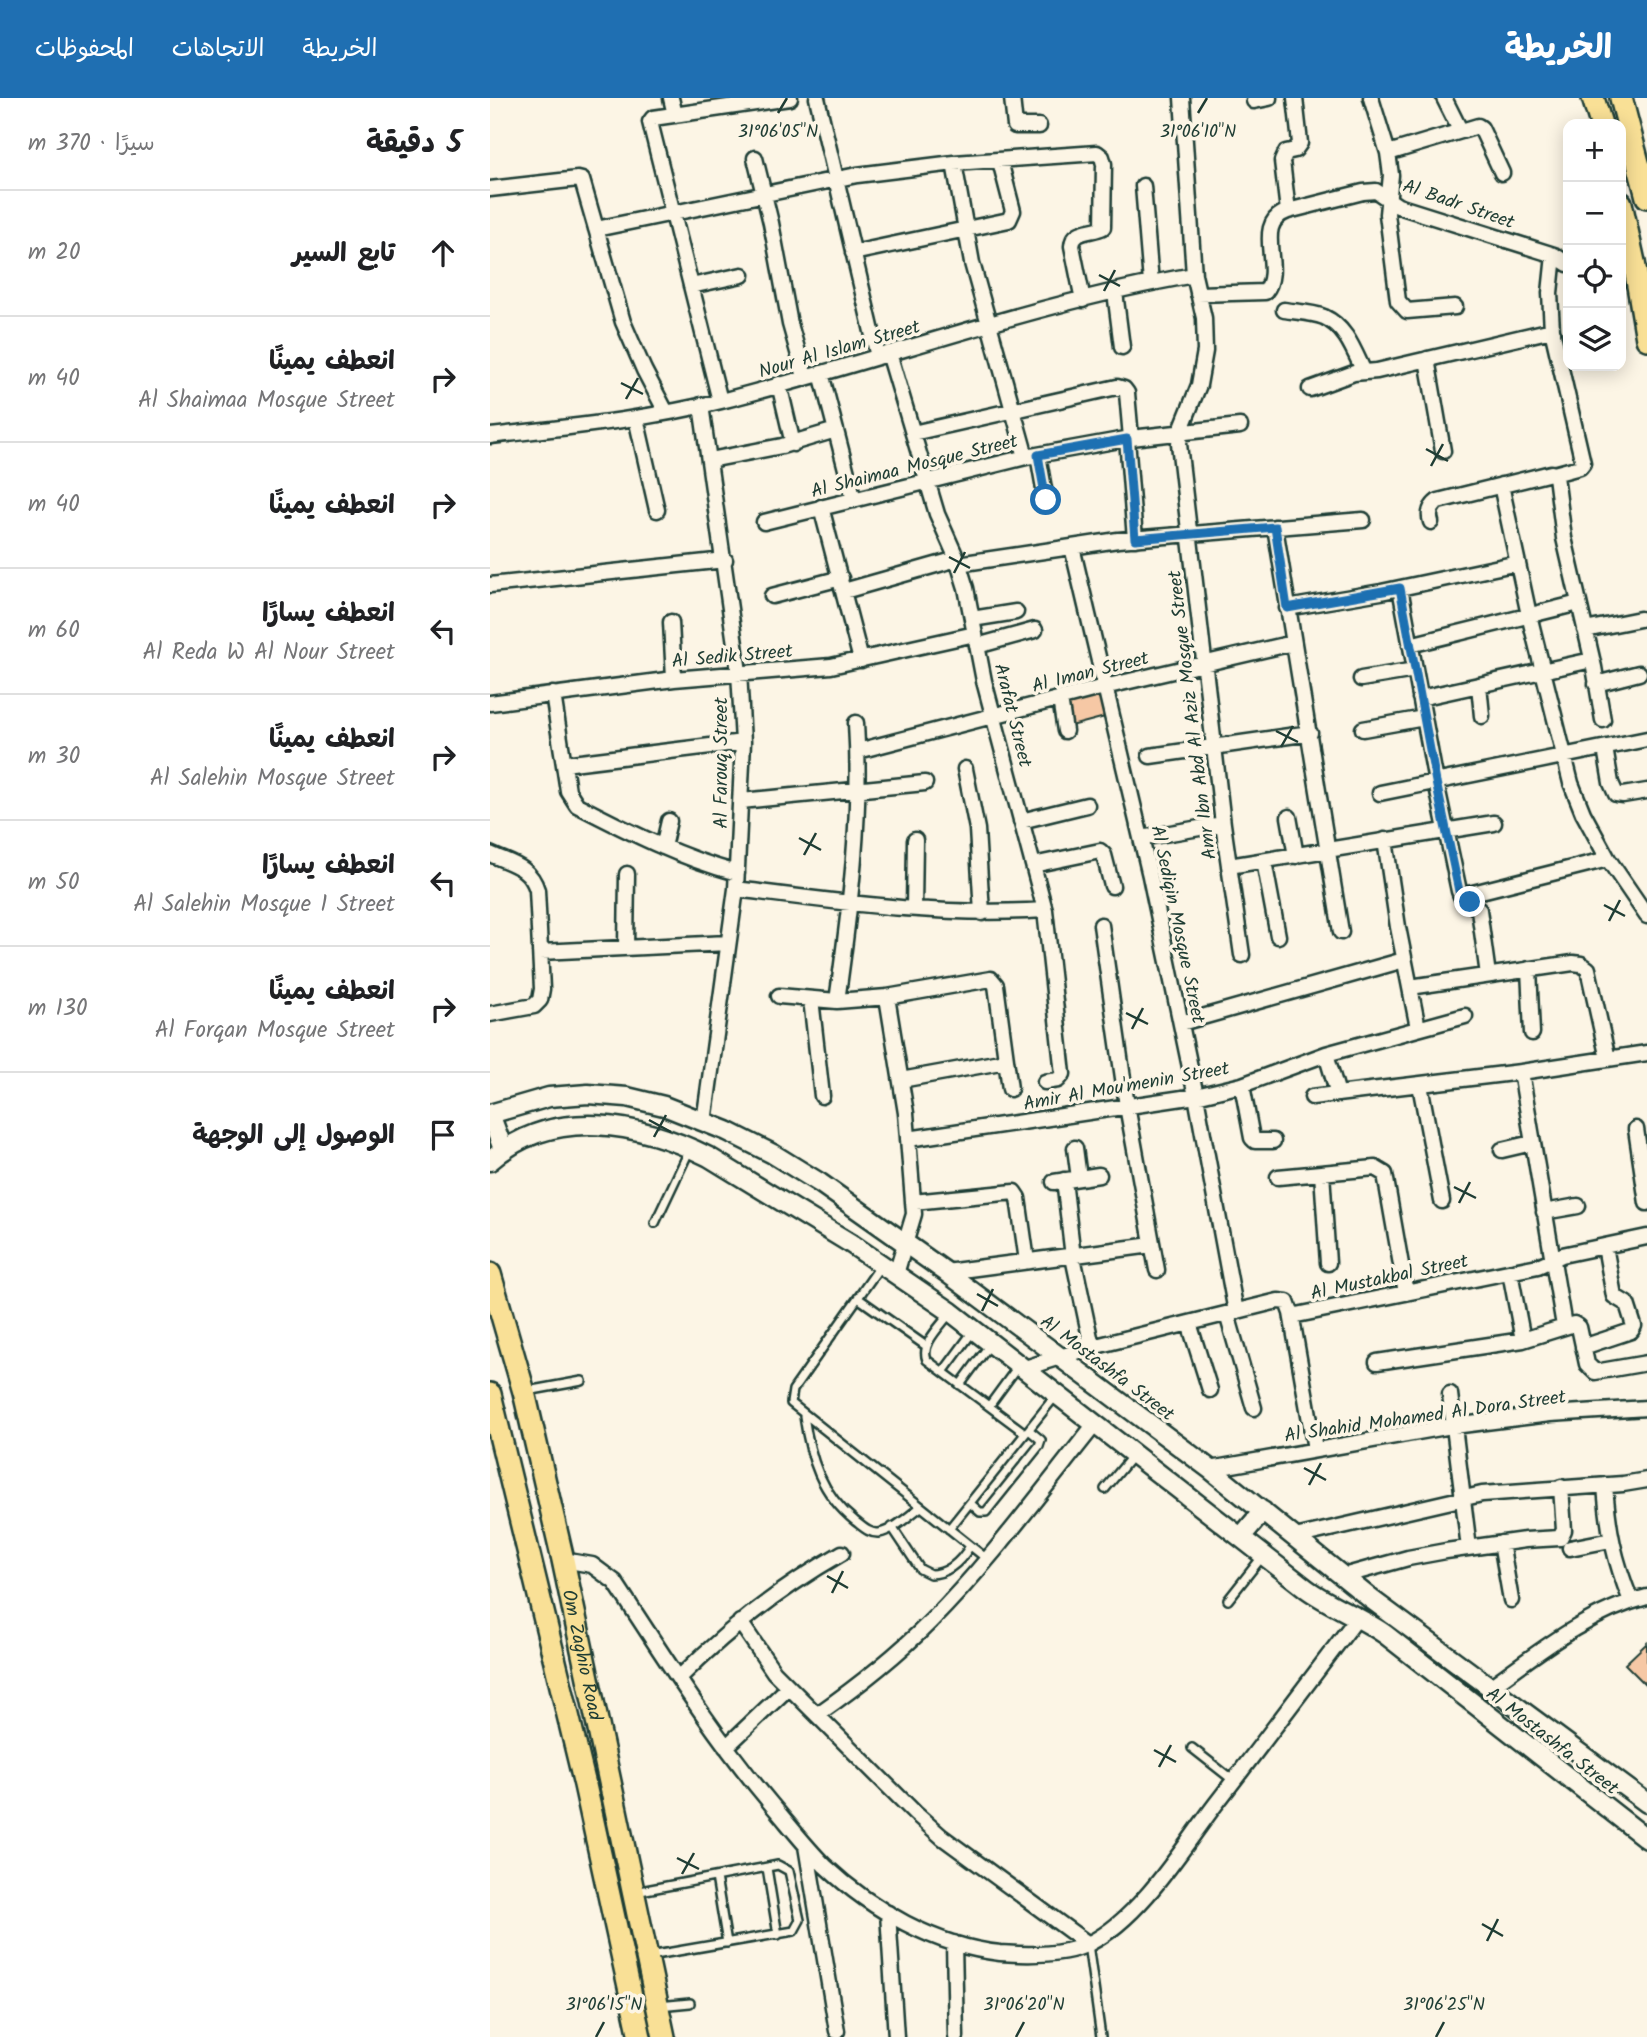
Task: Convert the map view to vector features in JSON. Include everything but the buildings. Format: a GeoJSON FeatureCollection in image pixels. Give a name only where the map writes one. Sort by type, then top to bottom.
{"type":"FeatureCollection","features":[{"type":"Feature","properties":{"kind":"main road"},"geometry":{"type":"LineString","coordinates":[[1593,98],[1599,119]]}},
{"type":"Feature","properties":{"kind":"main road"},"geometry":{"type":"LineString","coordinates":[[1621,98],[1641,144],[1647,197]]}},
{"type":"Feature","properties":{"kind":"main road"},"geometry":{"type":"LineString","coordinates":[[1625,245],[1627,263],[1647,339]]}},
{"type":"Feature","properties":{"kind":"main road","name":"Om Zaghio Road"},"geometry":{"type":"LineString","coordinates":[[490,1274],[524,1392],[563,1560],[664,2037]]}},
{"type":"Feature","properties":{"kind":"main road","name":"Om Zaghio Road"},"geometry":{"type":"LineString","coordinates":[[490,1394],[585,1785],[639,2037]]}},
{"type":"Feature","properties":{"kind":"main road"},"geometry":{"type":"LineString","coordinates":[[609,1898],[634,1892]]}},
{"type":"Feature","properties":{"kind":"main road"},"geometry":{"type":"LineString","coordinates":[[622,1962],[648,1957]]}},
{"type":"Feature","properties":{"kind":"street"},"geometry":{"type":"LineString","coordinates":[[671,98],[675,115]]}},
{"type":"Feature","properties":{"kind":"street"},"geometry":{"type":"LineString","coordinates":[[720,401],[650,122],[653,118],[790,98]]}},
{"type":"Feature","properties":{"kind":"street","name":"Arafat Street"},"geometry":{"type":"LineString","coordinates":[[817,98],[853,253],[937,514],[957,561],[993,716],[1045,911],[1063,1074],[1058,1080],[1045,1082]]}},
{"type":"Feature","properties":{"kind":"street"},"geometry":{"type":"LineString","coordinates":[[1012,98],[1014,126],[1039,126]]}},
{"type":"Feature","properties":{"kind":"street","name":"Amr Ibn Abd Al Aziz Mosque Street"},"geometry":{"type":"LineString","coordinates":[[1182,98],[1194,275],[1205,318],[1205,351],[1199,385],[1180,432],[1179,444],[1213,747],[1242,955]]}},
{"type":"Feature","properties":{"kind":"street"},"geometry":{"type":"LineString","coordinates":[[1198,294],[1265,292],[1271,285],[1273,274],[1269,233],[1272,222],[1288,211],[1282,161],[1286,152],[1295,150],[1300,143],[1295,98]]}},
{"type":"Feature","properties":{"kind":"street"},"geometry":{"type":"LineString","coordinates":[[1371,98],[1388,153],[1391,175],[1387,214],[1398,301],[1407,311],[1455,307]]}},
{"type":"Feature","properties":{"kind":"street"},"geometry":{"type":"LineString","coordinates":[[1444,98],[1460,130]]}},
{"type":"Feature","properties":{"kind":"street"},"geometry":{"type":"LineString","coordinates":[[1388,153],[1473,126],[1481,128],[1502,173]]}},
{"type":"Feature","properties":{"kind":"street"},"geometry":{"type":"LineString","coordinates":[[596,229],[895,169],[1097,153],[1104,164],[1103,227],[1076,234],[1072,239],[1083,300]]}},
{"type":"Feature","properties":{"kind":"street"},"geometry":{"type":"LineString","coordinates":[[755,158],[771,223],[790,324],[805,377]]}},
{"type":"Feature","properties":{"kind":"street"},"geometry":{"type":"LineString","coordinates":[[853,253],[1009,220],[1013,216],[1000,161]]}},
{"type":"Feature","properties":{"kind":"street"},"geometry":{"type":"LineString","coordinates":[[954,163],[965,230],[989,326],[1014,410],[1046,500]]}},
{"type":"Feature","properties":{"kind":"street"},"geometry":{"type":"LineString","coordinates":[[490,190],[582,180],[623,322],[666,412]]}},
{"type":"Feature","properties":{"kind":"street"},"geometry":{"type":"LineString","coordinates":[[1143,186],[1152,283]]}},
{"type":"Feature","properties":{"kind":"street","name":"Al Badr Street"},"geometry":{"type":"LineString","coordinates":[[1288,211],[1376,191],[1398,206],[1554,255],[1563,261]]}},
{"type":"Feature","properties":{"kind":"street"},"geometry":{"type":"LineString","coordinates":[[1431,522],[1429,516],[1432,506],[1438,500],[1554,474],[1580,467],[1583,463],[1552,330],[1550,293],[1554,255]]}},
{"type":"Feature","properties":{"kind":"street"},"geometry":{"type":"LineString","coordinates":[[691,286],[742,275]]}},
{"type":"Feature","properties":{"kind":"street","name":"Nour Al Islam Street"},"geometry":{"type":"LineString","coordinates":[[490,436],[636,418],[720,401],[1083,300],[1194,275]]}},
{"type":"Feature","properties":{"kind":"street"},"geometry":{"type":"LineString","coordinates":[[1115,292],[1122,347]]}},
{"type":"Feature","properties":{"kind":"street"},"geometry":{"type":"LineString","coordinates":[[1284,310],[1323,317],[1335,325],[1348,338],[1364,372]]}},
{"type":"Feature","properties":{"kind":"street"},"geometry":{"type":"LineString","coordinates":[[1310,389],[1354,373],[1552,330]]}},
{"type":"Feature","properties":{"kind":"street"},"geometry":{"type":"LineString","coordinates":[[1427,359],[1443,451]]}},
{"type":"Feature","properties":{"kind":"street"},"geometry":{"type":"LineString","coordinates":[[821,373],[854,500]]}},
{"type":"Feature","properties":{"kind":"street"},"geometry":{"type":"LineString","coordinates":[[779,384],[793,444]]}},
{"type":"Feature","properties":{"kind":"street"},"geometry":{"type":"LineString","coordinates":[[913,433],[1117,387],[1124,389],[1127,393],[1135,539]]}},
{"type":"Feature","properties":{"kind":"street","name":"Al Farouq Street"},"geometry":{"type":"LineString","coordinates":[[701,405],[739,672],[743,742],[736,889],[704,1122]]}},
{"type":"Feature","properties":{"kind":"street"},"geometry":{"type":"LineString","coordinates":[[636,418],[657,510]]}},
{"type":"Feature","properties":{"kind":"street","name":"Al Shaimaa Mosque Street"},"geometry":{"type":"LineString","coordinates":[[764,522],[1032,456],[1129,438],[1240,426]]}},
{"type":"Feature","properties":{"kind":"street"},"geometry":{"type":"LineString","coordinates":[[710,460],[793,444],[836,430]]}},
{"type":"Feature","properties":{"kind":"street"},"geometry":{"type":"LineString","coordinates":[[1554,474],[1558,479],[1564,538],[1592,660],[1602,720]]}},
{"type":"Feature","properties":{"kind":"street"},"geometry":{"type":"LineString","coordinates":[[1501,485],[1570,783],[1608,859],[1647,916]]}},
{"type":"Feature","properties":{"kind":"street"},"geometry":{"type":"LineString","coordinates":[[821,507],[861,660]]}},
{"type":"Feature","properties":{"kind":"street"},"geometry":{"type":"LineString","coordinates":[[772,596],[957,561],[1135,539],[1363,520]]}},
{"type":"Feature","properties":{"kind":"street"},"geometry":{"type":"LineString","coordinates":[[1275,527],[1341,932]]}},
{"type":"Feature","properties":{"kind":"street","name":"Al Sediqin Mosque Street"},"geometry":{"type":"LineString","coordinates":[[1072,547],[1141,838],[1181,1023],[1196,1096],[1232,1313],[1254,1408]]}},
{"type":"Feature","properties":{"kind":"street"},"geometry":{"type":"LineString","coordinates":[[490,585],[724,560]]}},
{"type":"Feature","properties":{"kind":"street"},"geometry":{"type":"LineString","coordinates":[[1287,608],[1518,563]]}},
{"type":"Feature","properties":{"kind":"street"},"geometry":{"type":"LineString","coordinates":[[1400,588],[1436,782],[1461,896],[1479,911],[1488,975]]}},
{"type":"Feature","properties":{"kind":"street"},"geometry":{"type":"LineString","coordinates":[[1410,645],[1579,603]]}},
{"type":"Feature","properties":{"kind":"street"},"geometry":{"type":"LineString","coordinates":[[972,619],[1016,612]]}},
{"type":"Feature","properties":{"kind":"street"},"geometry":{"type":"LineString","coordinates":[[1585,630],[1640,619]]}},
{"type":"Feature","properties":{"kind":"street"},"geometry":{"type":"LineString","coordinates":[[670,622],[674,679]]}},
{"type":"Feature","properties":{"kind":"street","name":"Al Sedik Street"},"geometry":{"type":"LineString","coordinates":[[490,703],[674,679],[831,666],[1035,630]]}},
{"type":"Feature","properties":{"kind":"street","name":"Al Iman Street"},"geometry":{"type":"LineString","coordinates":[[858,751],[1104,687],[1293,643]]}},
{"type":"Feature","properties":{"kind":"street"},"geometry":{"type":"LineString","coordinates":[[1420,698],[1592,660]]}},
{"type":"Feature","properties":{"kind":"street"},"geometry":{"type":"LineString","coordinates":[[1361,678],[1415,670]]}},
{"type":"Feature","properties":{"kind":"street"},"geometry":{"type":"LineString","coordinates":[[1596,684],[1639,673]]}},
{"type":"Feature","properties":{"kind":"street"},"geometry":{"type":"LineString","coordinates":[[1479,685],[1482,716]]}},
{"type":"Feature","properties":{"kind":"street"},"geometry":{"type":"LineString","coordinates":[[553,694],[568,791],[577,805],[663,847],[701,863],[737,873]]}},
{"type":"Feature","properties":{"kind":"street"},"geometry":{"type":"LineString","coordinates":[[1060,699],[1065,731]]}},
{"type":"Feature","properties":{"kind":"street"},"geometry":{"type":"LineString","coordinates":[[1363,729],[1424,718]]}},
{"type":"Feature","properties":{"kind":"street"},"geometry":{"type":"LineString","coordinates":[[837,1001],[851,904],[859,790],[856,723]]}},
{"type":"Feature","properties":{"kind":"street"},"geometry":{"type":"LineString","coordinates":[[1150,756],[1310,733]]}},
{"type":"Feature","properties":{"kind":"street"},"geometry":{"type":"LineString","coordinates":[[1380,793],[1647,739]]}},
{"type":"Feature","properties":{"kind":"street"},"geometry":{"type":"LineString","coordinates":[[564,764],[743,742]]}},
{"type":"Feature","properties":{"kind":"street"},"geometry":{"type":"LineString","coordinates":[[1605,748],[1611,783],[1616,794],[1647,791]]}},
{"type":"Feature","properties":{"kind":"street"},"geometry":{"type":"LineString","coordinates":[[965,769],[976,830],[982,913]]}},
{"type":"Feature","properties":{"kind":"street"},"geometry":{"type":"LineString","coordinates":[[741,801],[925,783]]}},
{"type":"Feature","properties":{"kind":"street"},"geometry":{"type":"LineString","coordinates":[[1021,821],[1087,805]]}},
{"type":"Feature","properties":{"kind":"street"},"geometry":{"type":"LineString","coordinates":[[1289,817],[1296,856]]}},
{"type":"Feature","properties":{"kind":"street"},"geometry":{"type":"LineString","coordinates":[[663,847],[668,821]]}},
{"type":"Feature","properties":{"kind":"street"},"geometry":{"type":"LineString","coordinates":[[1229,866],[1494,823]]}},
{"type":"Feature","properties":{"kind":"street"},"geometry":{"type":"LineString","coordinates":[[1141,838],[1223,824]]}},
{"type":"Feature","properties":{"kind":"street"},"geometry":{"type":"LineString","coordinates":[[914,909],[915,839]]}},
{"type":"Feature","properties":{"kind":"street"},"geometry":{"type":"LineString","coordinates":[[1385,840],[1418,1028]]}},
{"type":"Feature","properties":{"kind":"street"},"geometry":{"type":"LineString","coordinates":[[1033,865],[1100,851],[1104,855],[1112,886]]}},
{"type":"Feature","properties":{"kind":"street"},"geometry":{"type":"LineString","coordinates":[[490,855],[526,870],[533,877],[537,890],[540,952],[540,1000],[534,1006],[490,1014]]}},
{"type":"Feature","properties":{"kind":"street"},"geometry":{"type":"LineString","coordinates":[[1461,896],[1608,859]]}},
{"type":"Feature","properties":{"kind":"street"},"geometry":{"type":"LineString","coordinates":[[1264,861],[1278,936]]}},
{"type":"Feature","properties":{"kind":"street"},"geometry":{"type":"LineString","coordinates":[[626,948],[627,874]]}},
{"type":"Feature","properties":{"kind":"street"},"geometry":{"type":"LineString","coordinates":[[736,889],[914,909],[982,913],[1045,911]]}},
{"type":"Feature","properties":{"kind":"street"},"geometry":{"type":"LineString","coordinates":[[1101,925],[1127,1106],[1157,1270]]}},
{"type":"Feature","properties":{"kind":"street"},"geometry":{"type":"LineString","coordinates":[[540,952],[728,943]]}},
{"type":"Feature","properties":{"kind":"street"},"geometry":{"type":"LineString","coordinates":[[1181,1023],[1404,960]]}},
{"type":"Feature","properties":{"kind":"street"},"geometry":{"type":"LineString","coordinates":[[1410,987],[1581,964],[1588,969],[1608,1059]]}},
{"type":"Feature","properties":{"kind":"street"},"geometry":{"type":"LineString","coordinates":[[1529,969],[1532,1033]]}},
{"type":"Feature","properties":{"kind":"street"},"geometry":{"type":"LineString","coordinates":[[779,996],[837,1001],[887,997],[991,979],[996,985],[1010,1089]]}},
{"type":"Feature","properties":{"kind":"street"},"geometry":{"type":"LineString","coordinates":[[887,997],[901,1080],[913,1202],[912,1224],[905,1243],[889,1269]]}},
{"type":"Feature","properties":{"kind":"street"},"geometry":{"type":"LineString","coordinates":[[811,999],[822,1096]]}},
{"type":"Feature","properties":{"kind":"street","name":"Amir Al Mou'menin Street"},"geometry":{"type":"LineString","coordinates":[[908,1139],[1196,1096],[1242,1085],[1326,1054],[1465,1016]]}},
{"type":"Feature","properties":{"kind":"street"},"geometry":{"type":"LineString","coordinates":[[1312,1097],[1521,1072],[1647,1053]]}},
{"type":"Feature","properties":{"kind":"street"},"geometry":{"type":"LineString","coordinates":[[1326,1054],[1338,1094]]}},
{"type":"Feature","properties":{"kind":"street"},"geometry":{"type":"LineString","coordinates":[[901,1080],[1006,1061]]}},
{"type":"Feature","properties":{"kind":"street"},"geometry":{"type":"LineString","coordinates":[[1521,1072],[1564,1326]]}},
{"type":"Feature","properties":{"kind":"street"},"geometry":{"type":"LineString","coordinates":[[1242,1085],[1252,1138],[1255,1141],[1273,1141]]}},
{"type":"Feature","properties":{"kind":"street"},"geometry":{"type":"LineString","coordinates":[[1420,1085],[1442,1201]]}},
{"type":"Feature","properties":{"kind":"street","name":"Al Mostashfa Street"},"geometry":{"type":"LineString","coordinates":[[490,1114],[549,1097],[588,1094],[626,1097],[652,1103],[704,1122],[773,1154],[808,1175],[905,1243],[1061,1357],[1210,1469],[1343,1576],[1647,1803]]}},
{"type":"Feature","properties":{"kind":"street"},"geometry":{"type":"LineString","coordinates":[[490,1114],[496,1155]]}},
{"type":"Feature","properties":{"kind":"street","name":"Al Mostashfa Street"},"geometry":{"type":"LineString","coordinates":[[496,1155],[533,1135],[556,1127],[601,1125],[643,1131],[691,1148],[757,1185],[889,1269],[975,1329],[1320,1598],[1347,1614],[1358,1617],[1394,1641],[1647,1839]]}},
{"type":"Feature","properties":{"kind":"street"},"geometry":{"type":"LineString","coordinates":[[1636,1129],[1647,1203]]}},
{"type":"Feature","properties":{"kind":"street"},"geometry":{"type":"LineString","coordinates":[[1502,1150],[1532,1143]]}},
{"type":"Feature","properties":{"kind":"street"},"geometry":{"type":"LineString","coordinates":[[1075,1148],[1079,1178]]}},
{"type":"Feature","properties":{"kind":"street"},"geometry":{"type":"LineString","coordinates":[[1278,1177],[1374,1168],[1385,1174],[1406,1293]]}},
{"type":"Feature","properties":{"kind":"street"},"geometry":{"type":"LineString","coordinates":[[1322,1173],[1328,1263]]}},
{"type":"Feature","properties":{"kind":"street"},"geometry":{"type":"LineString","coordinates":[[1093,1347],[1059,1181],[1099,1175]]}},
{"type":"Feature","properties":{"kind":"street"},"geometry":{"type":"LineString","coordinates":[[913,1202],[1017,1194],[1027,1261]]}},
{"type":"Feature","properties":{"kind":"street"},"geometry":{"type":"LineString","coordinates":[[1544,1212],[1578,1206]]}},
{"type":"Feature","properties":{"kind":"street","name":"Al Mustakbal Street"},"geometry":{"type":"LineString","coordinates":[[1022,1366],[1283,1301],[1287,1302],[1291,1313],[1297,1315],[1538,1266],[1570,1253],[1647,1237]]}},
{"type":"Feature","properties":{"kind":"street"},"geometry":{"type":"LineString","coordinates":[[946,1272],[1152,1245]]}},
{"type":"Feature","properties":{"kind":"street"},"geometry":{"type":"LineString","coordinates":[[1583,1347],[1632,1331],[1634,1326],[1627,1304],[1614,1296],[1605,1246]]}},
{"type":"Feature","properties":{"kind":"street"},"geometry":{"type":"LineString","coordinates":[[1510,1272],[1523,1340]]}},
{"type":"Feature","properties":{"kind":"street"},"geometry":{"type":"LineString","coordinates":[[1291,1313],[1315,1449]]}},
{"type":"Feature","properties":{"kind":"street"},"geometry":{"type":"LineString","coordinates":[[1189,1323],[1210,1390]]}},
{"type":"Feature","properties":{"kind":"street"},"geometry":{"type":"LineString","coordinates":[[1377,1362],[1523,1340],[1564,1326],[1577,1325],[1587,1364],[1595,1372],[1647,1363]]}},
{"type":"Feature","properties":{"kind":"street"},"geometry":{"type":"LineString","coordinates":[[1450,1394],[1469,1548]]}},
{"type":"Feature","properties":{"kind":"street","name":"Al Shahid Mohamed Al Dora Street"},"geometry":{"type":"LineString","coordinates":[[1210,1469],[1454,1426],[1550,1414],[1647,1408]]}},
{"type":"Feature","properties":{"kind":"street"},"geometry":{"type":"LineString","coordinates":[[818,1714],[848,1694],[903,1647],[946,1605],[987,1559],[1096,1423]]}},
{"type":"Feature","properties":{"kind":"street"},"geometry":{"type":"LineString","coordinates":[[1295,1536],[1463,1497],[1647,1480]]}},
{"type":"Feature","properties":{"kind":"street"},"geometry":{"type":"LineString","coordinates":[[1605,1485],[1611,1540],[1631,1601]]}},
{"type":"Feature","properties":{"kind":"street"},"geometry":{"type":"LineString","coordinates":[[1343,1576],[1408,1558],[1501,1543],[1560,1538],[1564,1530],[1561,1487]]}},
{"type":"Feature","properties":{"kind":"street"},"geometry":{"type":"LineString","coordinates":[[1241,1537],[1263,1511]]}},
{"type":"Feature","properties":{"kind":"street"},"geometry":{"type":"LineString","coordinates":[[1570,1548],[1611,1540]]}},
{"type":"Feature","properties":{"kind":"street"},"geometry":{"type":"LineString","coordinates":[[1501,1543],[1511,1600]]}},
{"type":"Feature","properties":{"kind":"street"},"geometry":{"type":"LineString","coordinates":[[679,1678],[740,1622],[789,1585],[842,1553]]}},
{"type":"Feature","properties":{"kind":"street"},"geometry":{"type":"LineString","coordinates":[[563,1560],[592,1565],[615,1582],[726,1747],[806,1846],[844,1883],[888,1913],[931,1935],[992,1952],[1031,1955],[1088,1944],[1107,1932],[1140,1902],[1358,1617]]}},
{"type":"Feature","properties":{"kind":"street"},"geometry":{"type":"LineString","coordinates":[[1490,1687],[1572,1630],[1611,1609],[1647,1597]]}},
{"type":"Feature","properties":{"kind":"street"},"geometry":{"type":"LineString","coordinates":[[740,1622],[762,1656],[788,1688],[818,1714],[928,1825],[1088,1944]]}},
{"type":"Feature","properties":{"kind":"street"},"geometry":{"type":"LineString","coordinates":[[726,1747],[788,1688]]}},
{"type":"Feature","properties":{"kind":"street"},"geometry":{"type":"LineString","coordinates":[[1534,1753],[1550,1731]]}},
{"type":"Feature","properties":{"kind":"street"},"geometry":{"type":"LineString","coordinates":[[806,1846],[836,2031]]}},
{"type":"Feature","properties":{"kind":"street"},"geometry":{"type":"LineString","coordinates":[[888,1913],[896,2037]]}},
{"type":"Feature","properties":{"kind":"street"},"geometry":{"type":"LineString","coordinates":[[954,1943],[956,2037]]}},
{"type":"Feature","properties":{"kind":"lane"},"geometry":{"type":"LineString","coordinates":[[655,1223],[691,1148]]}},
{"type":"Feature","properties":{"kind":"lane"},"geometry":{"type":"LineString","coordinates":[[889,1269],[858,1298],[790,1394],[791,1403],[987,1559]]}},
{"type":"Feature","properties":{"kind":"lane"},"geometry":{"type":"LineString","coordinates":[[858,1298],[926,1346]]}},
{"type":"Feature","properties":{"kind":"lane"},"geometry":{"type":"LineString","coordinates":[[951,1312],[926,1346],[924,1353],[927,1360],[1041,1440],[986,1512],[980,1512],[970,1503]]}},
{"type":"Feature","properties":{"kind":"lane"},"geometry":{"type":"LineString","coordinates":[[943,1372],[975,1329]]}},
{"type":"Feature","properties":{"kind":"lane"},"geometry":{"type":"LineString","coordinates":[[960,1385],[992,1343]]}},
{"type":"Feature","properties":{"kind":"lane"},"geometry":{"type":"LineString","coordinates":[[989,1406],[1022,1366]]}},
{"type":"Feature","properties":{"kind":"lane"},"geometry":{"type":"LineString","coordinates":[[524,1392],[582,1381]]}},
{"type":"Feature","properties":{"kind":"lane"},"geometry":{"type":"LineString","coordinates":[[949,1529],[1058,1394]]}},
{"type":"Feature","properties":{"kind":"lane"},"geometry":{"type":"LineString","coordinates":[[804,1416],[813,1464],[834,1500],[849,1516],[870,1532],[883,1532],[921,1507]]}},
{"type":"Feature","properties":{"kind":"lane"},"geometry":{"type":"LineString","coordinates":[[1105,1489],[1134,1453]]}},
{"type":"Feature","properties":{"kind":"lane"},"geometry":{"type":"LineString","coordinates":[[892,1527],[920,1569],[930,1574],[950,1569],[965,1555],[970,1546]]}},
{"type":"Feature","properties":{"kind":"lane"},"geometry":{"type":"LineString","coordinates":[[1228,1600],[1264,1555]]}},
{"type":"Feature","properties":{"kind":"lane"},"geometry":{"type":"LineString","coordinates":[[1192,1748],[1234,1781]]}},
{"type":"Feature","properties":{"kind":"lane"},"geometry":{"type":"LineString","coordinates":[[634,1892],[782,1866],[789,1871],[800,1920],[794,1931],[778,1935],[648,1957]]}},
{"type":"Feature","properties":{"kind":"lane"},"geometry":{"type":"LineString","coordinates":[[767,1868],[778,1935]]}},
{"type":"Feature","properties":{"kind":"lane"},"geometry":{"type":"LineString","coordinates":[[716,1877],[727,1943]]}},
{"type":"Feature","properties":{"kind":"lane"},"geometry":{"type":"LineString","coordinates":[[1088,1944],[1101,2037]]}},
{"type":"Feature","properties":{"kind":"lane"},"geometry":{"type":"LineString","coordinates":[[658,2006],[690,2003]]}},
{"type":"Feature","properties":{"kind":"route"},"geometry":{"type":"LineString","coordinates":[[1046,500],[1038,455],[1127,439],[1135,539],[1275,527],[1287,608],[1400,588],[1459,891],[1461,896],[1470,902]]}}]}
